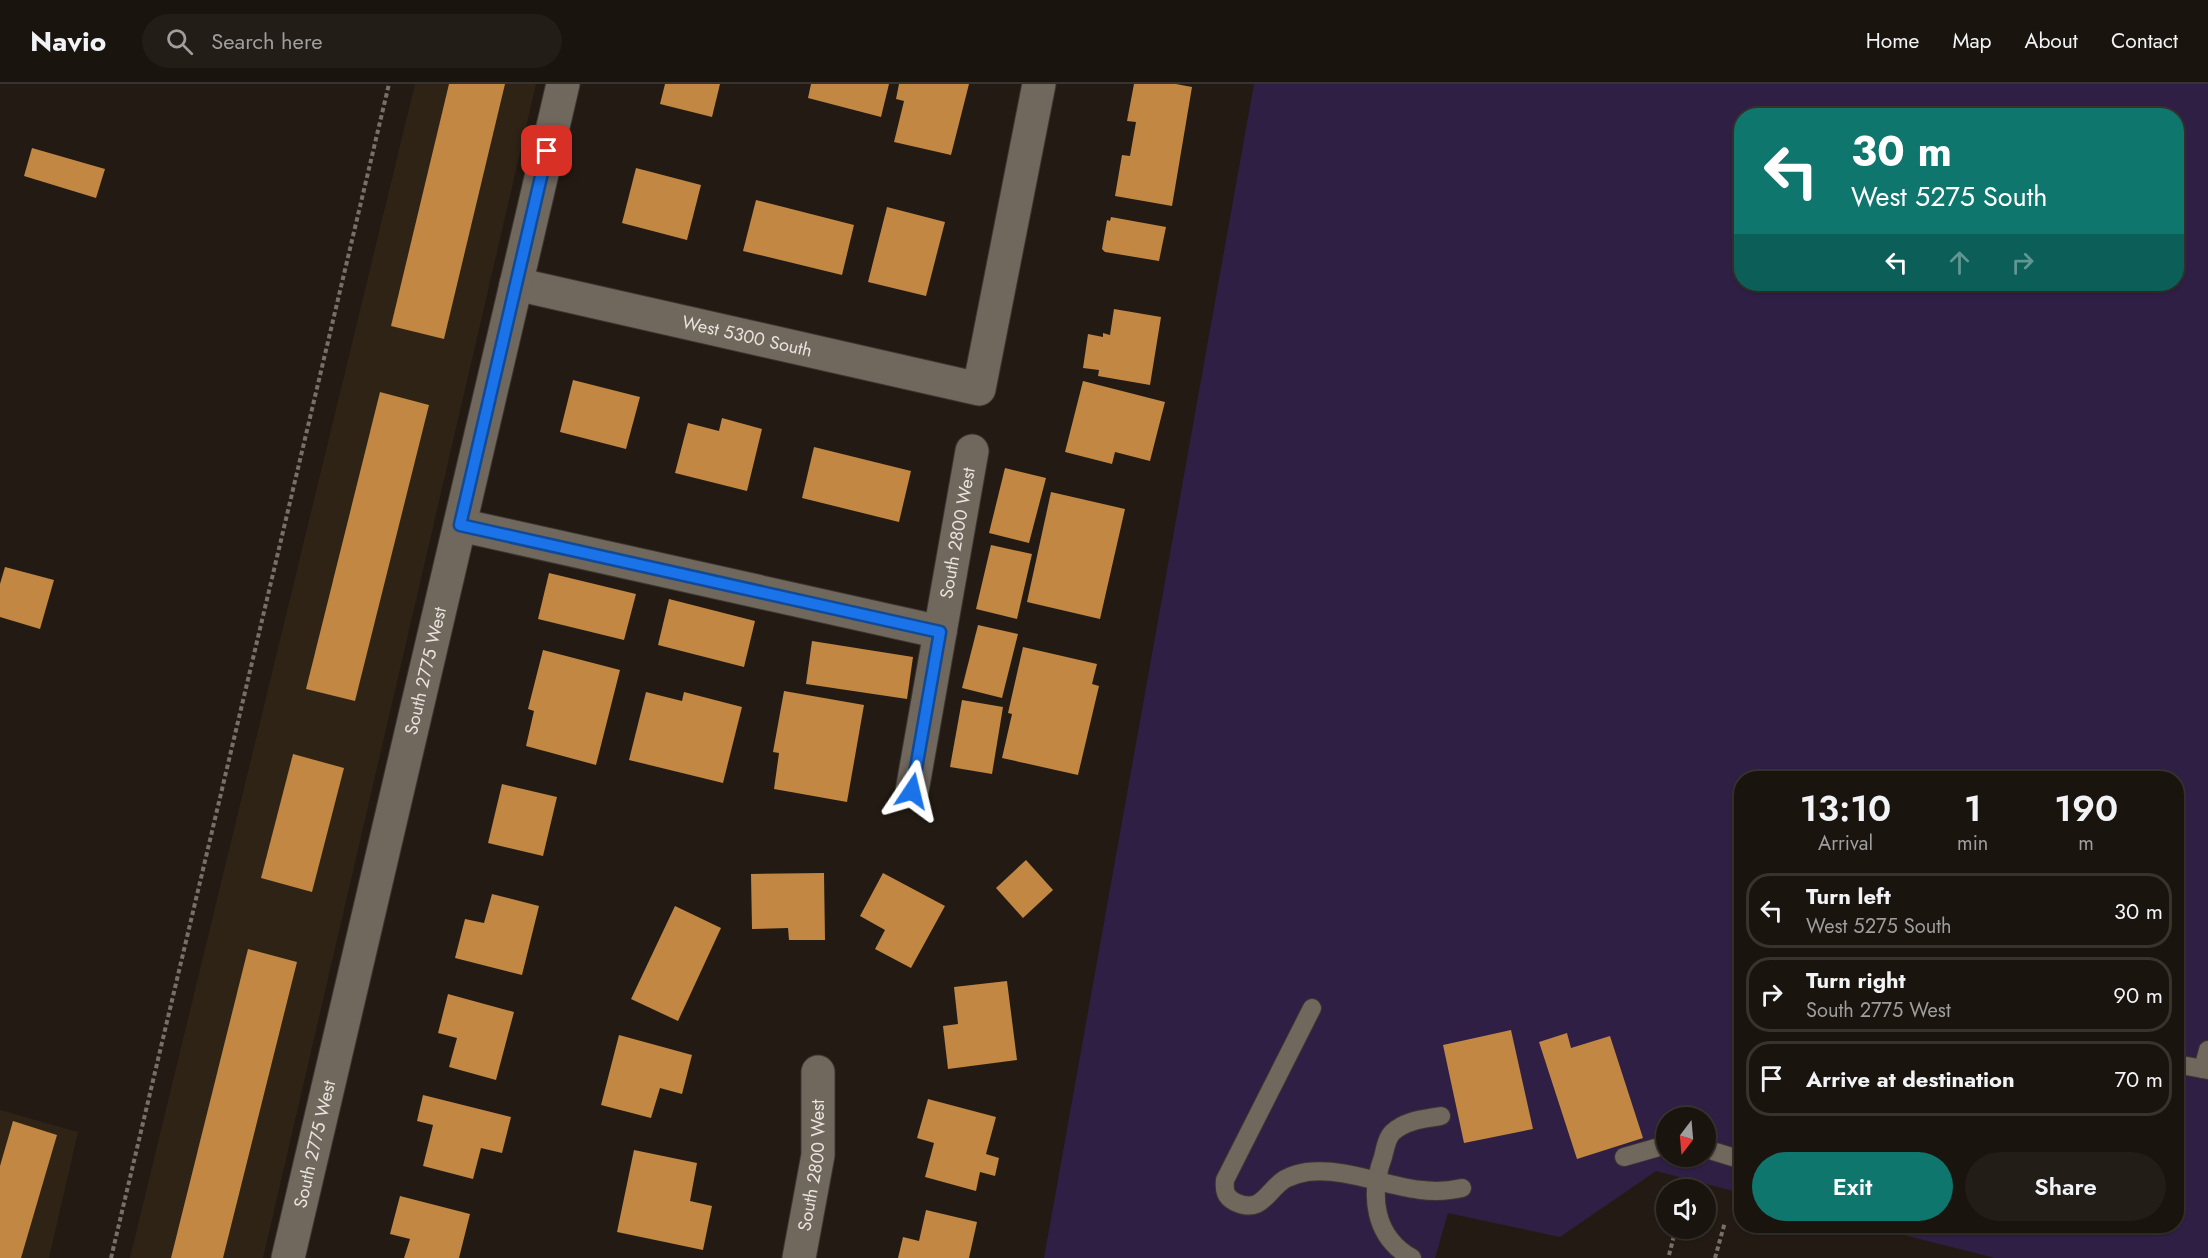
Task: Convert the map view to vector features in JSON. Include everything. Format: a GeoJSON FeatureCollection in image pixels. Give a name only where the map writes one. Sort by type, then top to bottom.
{"type":"FeatureCollection","features":[{"type":"Feature","properties":{"kind":"street","name":"South 2775 West"},"geometry":{"type":"LineString","coordinates":[[288,1258],[563,84]]}},
{"type":"Feature","properties":{"kind":"street","name":"West 5300 South"},"geometry":{"type":"LineString","coordinates":[[516,284],[979,389],[1039,84]]}},
{"type":"Feature","properties":{"kind":"street","name":"South 2800 West"},"geometry":{"type":"LineString","coordinates":[[912,791],[972,451]]}},
{"type":"Feature","properties":{"kind":"street"},"geometry":{"type":"LineString","coordinates":[[460,525],[940,632]]}},
{"type":"Feature","properties":{"kind":"street","name":"South 2800 West"},"geometry":{"type":"LineString","coordinates":[[799,1258],[818,1155],[818,1072]]}},
{"type":"Feature","properties":{"kind":"lane"},"geometry":{"type":"LineString","coordinates":[[1312,1008],[1225,1180],[1226,1196],[1240,1204],[1252,1205],[1266,1199],[1286,1179],[1305,1172],[1336,1173],[1420,1191],[1448,1191],[1462,1188]]}},
{"type":"Feature","properties":{"kind":"lane"},"geometry":{"type":"LineString","coordinates":[[2184,1066],[2205,1070],[2208,1050]]}},
{"type":"Feature","properties":{"kind":"lane"},"geometry":{"type":"LineString","coordinates":[[1412,1258],[1399,1250],[1385,1234],[1376,1210],[1375,1181],[1391,1134],[1402,1126],[1416,1121],[1442,1116]]}},
{"type":"Feature","properties":{"kind":"lane"},"geometry":{"type":"LineString","coordinates":[[1624,1157],[1656,1148]]}},
{"type":"Feature","properties":{"kind":"lane"},"geometry":{"type":"LineString","coordinates":[[1716,1152],[1734,1158]]}},
{"type":"Feature","properties":{"kind":"path"},"geometry":{"type":"LineString","coordinates":[[111,1258],[388,84]]}},
{"type":"Feature","properties":{"kind":"path"},"geometry":{"type":"LineString","coordinates":[[1715,1258],[1725,1222]]}},
{"type":"Feature","properties":{"kind":"path"},"geometry":{"type":"LineString","coordinates":[[1669,1255],[1673,1239]]}},
{"type":"Feature","properties":{"kind":"shaded area"},"geometry":{"type":"Polygon","coordinates":[[[415,84],[536,84],[263,1258],[130,1258],[415,84]]]}},
{"type":"Feature","properties":{"kind":"shaded area"},"geometry":{"type":"Polygon","coordinates":[[[1254,84],[2208,84],[2208,1258],[1995,1258],[1896,1233],[2184,1233],[2184,771],[1734,771],[1734,1191],[1716,1187],[1716,1179],[1687,1179],[1656,1171],[1560,1237],[1448,1213],[1435,1258],[1044,1258],[1254,84]]]}},
{"type":"Feature","properties":{"kind":"shaded area"},"geometry":{"type":"Polygon","coordinates":[[[0,1110],[78,1132],[49,1258],[0,1258],[0,1110]]]}},
{"type":"Feature","properties":{"kind":"building"},"geometry":{"type":"Polygon","coordinates":[[[449,84],[505,84],[444,339],[391,326],[449,84]]]}},
{"type":"Feature","properties":{"kind":"building"},"geometry":{"type":"Polygon","coordinates":[[[665,84],[720,84],[712,117],[660,104],[665,84]]]}},
{"type":"Feature","properties":{"kind":"building"},"geometry":{"type":"Polygon","coordinates":[[[811,84],[889,84],[881,117],[808,98],[811,84]]]}},
{"type":"Feature","properties":{"kind":"building"},"geometry":{"type":"Polygon","coordinates":[[[899,84],[969,84],[951,155],[894,142],[904,101],[896,99],[899,84]]]}},
{"type":"Feature","properties":{"kind":"building"},"geometry":{"type":"Polygon","coordinates":[[[1134,84],[1176,84],[1192,87],[1172,206],[1115,196],[1122,155],[1130,156],[1136,122],[1127,121],[1134,84]]]}},
{"type":"Feature","properties":{"kind":"building"},"geometry":{"type":"Polygon","coordinates":[[[32,148],[105,169],[96,198],[24,176],[32,148]]]}},
{"type":"Feature","properties":{"kind":"building"},"geometry":{"type":"Polygon","coordinates":[[[636,168],[701,185],[687,240],[622,223],[636,168]]]}},
{"type":"Feature","properties":{"kind":"building"},"geometry":{"type":"Polygon","coordinates":[[[756,200],[854,225],[842,275],[743,251],[756,200]]]}},
{"type":"Feature","properties":{"kind":"building"},"geometry":{"type":"Polygon","coordinates":[[[887,207],[945,222],[926,296],[868,282],[887,207]]]}},
{"type":"Feature","properties":{"kind":"building"},"geometry":{"type":"Polygon","coordinates":[[[1111,217],[1166,227],[1159,261],[1105,252],[1102,249],[1107,220],[1110,221],[1111,217]]]}},
{"type":"Feature","properties":{"kind":"building"},"geometry":{"type":"Polygon","coordinates":[[[1114,309],[1161,317],[1150,385],[1098,376],[1099,370],[1083,368],[1088,334],[1103,337],[1103,333],[1110,335],[1114,309]]]}},
{"type":"Feature","properties":{"kind":"building"},"geometry":{"type":"Polygon","coordinates":[[[573,380],[640,397],[626,449],[560,432],[573,380]]]}},
{"type":"Feature","properties":{"kind":"building"},"geometry":{"type":"Polygon","coordinates":[[[1083,381],[1165,402],[1150,461],[1115,452],[1112,464],[1065,452],[1083,381]]]}},
{"type":"Feature","properties":{"kind":"building"},"geometry":{"type":"Polygon","coordinates":[[[380,392],[429,405],[355,701],[306,689],[380,392]]]}},
{"type":"Feature","properties":{"kind":"building"},"geometry":{"type":"Polygon","coordinates":[[[722,418],[762,429],[747,491],[675,473],[688,423],[719,431],[722,418]]]}},
{"type":"Feature","properties":{"kind":"building"},"geometry":{"type":"Polygon","coordinates":[[[814,447],[911,471],[899,522],[802,498],[814,447]]]}},
{"type":"Feature","properties":{"kind":"building"},"geometry":{"type":"Polygon","coordinates":[[[1005,468],[1046,478],[1029,543],[989,533],[1005,468]]]}},
{"type":"Feature","properties":{"kind":"building"},"geometry":{"type":"Polygon","coordinates":[[[1051,492],[1125,509],[1100,619],[1027,602],[1051,492]]]}},
{"type":"Feature","properties":{"kind":"building"},"geometry":{"type":"Polygon","coordinates":[[[991,545],[1032,554],[1017,619],[976,609],[991,545]]]}},
{"type":"Feature","properties":{"kind":"building"},"geometry":{"type":"Polygon","coordinates":[[[5,567],[54,580],[40,629],[0,617],[0,584],[5,567]]]}},
{"type":"Feature","properties":{"kind":"building"},"geometry":{"type":"Polygon","coordinates":[[[549,573],[636,594],[624,640],[538,619],[549,573]]]}},
{"type":"Feature","properties":{"kind":"building"},"geometry":{"type":"Polygon","coordinates":[[[669,599],[755,621],[744,667],[658,645],[669,599]]]}},
{"type":"Feature","properties":{"kind":"building"},"geometry":{"type":"Polygon","coordinates":[[[978,625],[1018,634],[1002,698],[962,688],[978,625]]]}},
{"type":"Feature","properties":{"kind":"building"},"geometry":{"type":"Polygon","coordinates":[[[812,641],[913,657],[907,699],[806,684],[812,641]]]}},
{"type":"Feature","properties":{"kind":"building"},"geometry":{"type":"Polygon","coordinates":[[[1023,647],[1097,664],[1092,684],[1099,686],[1078,775],[1002,758],[1012,714],[1008,713],[1023,647]]]}},
{"type":"Feature","properties":{"kind":"building"},"geometry":{"type":"Polygon","coordinates":[[[543,650],[620,670],[596,765],[526,746],[534,711],[528,709],[543,650]]]}},
{"type":"Feature","properties":{"kind":"building"},"geometry":{"type":"Polygon","coordinates":[[[784,691],[864,705],[847,802],[774,789],[779,753],[773,752],[784,691]]]}},
{"type":"Feature","properties":{"kind":"building"},"geometry":{"type":"Polygon","coordinates":[[[646,692],[682,701],[684,692],[742,707],[723,783],[629,760],[646,692]]]}},
{"type":"Feature","properties":{"kind":"building"},"geometry":{"type":"Polygon","coordinates":[[[962,700],[1003,707],[992,774],[950,767],[962,700]]]}},
{"type":"Feature","properties":{"kind":"building"},"geometry":{"type":"Polygon","coordinates":[[[293,754],[344,768],[312,892],[261,878],[293,754]]]}},
{"type":"Feature","properties":{"kind":"building"},"geometry":{"type":"Polygon","coordinates":[[[502,784],[557,797],[543,856],[488,843],[502,784]]]}},
{"type":"Feature","properties":{"kind":"building"},"geometry":{"type":"Polygon","coordinates":[[[1026,860],[1053,890],[1023,918],[996,888],[1026,860]]]}},
{"type":"Feature","properties":{"kind":"building"},"geometry":{"type":"Polygon","coordinates":[[[824,873],[825,940],[789,940],[788,928],[752,929],[751,874],[824,873]]]}},
{"type":"Feature","properties":{"kind":"building"},"geometry":{"type":"Polygon","coordinates":[[[883,873],[945,906],[911,968],[875,949],[885,930],[860,916],[883,873]]]}},
{"type":"Feature","properties":{"kind":"building"},"geometry":{"type":"Polygon","coordinates":[[[492,894],[539,906],[522,975],[455,958],[465,919],[484,923],[492,894]]]}},
{"type":"Feature","properties":{"kind":"building"},"geometry":{"type":"Polygon","coordinates":[[[675,906],[721,928],[678,1021],[631,999],[675,906]]]}},
{"type":"Feature","properties":{"kind":"building"},"geometry":{"type":"Polygon","coordinates":[[[248,949],[297,962],[223,1258],[171,1258],[248,949]]]}},
{"type":"Feature","properties":{"kind":"building"},"geometry":{"type":"Polygon","coordinates":[[[1007,981],[1017,1060],[948,1069],[943,1026],[958,1024],[954,987],[1007,981]]]}},
{"type":"Feature","properties":{"kind":"building"},"geometry":{"type":"Polygon","coordinates":[[[448,994],[514,1012],[496,1080],[449,1067],[457,1038],[438,1033],[448,994]]]}},
{"type":"Feature","properties":{"kind":"building"},"geometry":{"type":"Polygon","coordinates":[[[1511,1030],[1533,1129],[1464,1143],[1443,1045],[1511,1030]]]}},
{"type":"Feature","properties":{"kind":"building"},"geometry":{"type":"Polygon","coordinates":[[[1567,1033],[1571,1048],[1610,1036],[1643,1138],[1577,1159],[1539,1042],[1567,1033]]]}},
{"type":"Feature","properties":{"kind":"building"},"geometry":{"type":"Polygon","coordinates":[[[619,1035],[692,1055],[682,1094],[660,1088],[651,1118],[601,1105],[619,1035]]]}},
{"type":"Feature","properties":{"kind":"building"},"geometry":{"type":"Polygon","coordinates":[[[423,1095],[511,1117],[502,1153],[481,1148],[473,1179],[423,1166],[433,1125],[417,1121],[423,1095]]]}},
{"type":"Feature","properties":{"kind":"building"},"geometry":{"type":"Polygon","coordinates":[[[928,1099],[996,1117],[986,1154],[999,1158],[995,1176],[980,1172],[976,1191],[925,1177],[934,1143],[917,1138],[928,1099]]]}},
{"type":"Feature","properties":{"kind":"building"},"geometry":{"type":"Polygon","coordinates":[[[13,1121],[57,1135],[21,1258],[0,1258],[0,1166],[13,1121]]]}},
{"type":"Feature","properties":{"kind":"building"},"geometry":{"type":"Polygon","coordinates":[[[634,1150],[697,1163],[690,1201],[712,1206],[703,1250],[617,1232],[634,1150]]]}},
{"type":"Feature","properties":{"kind":"building"},"geometry":{"type":"Polygon","coordinates":[[[400,1196],[470,1214],[459,1258],[404,1258],[410,1239],[390,1234],[400,1196]]]}},
{"type":"Feature","properties":{"kind":"building"},"geometry":{"type":"Polygon","coordinates":[[[926,1210],[977,1222],[969,1258],[898,1258],[903,1237],[919,1241],[926,1210]]]}},
{"type":"Feature","properties":{"kind":"route"},"geometry":{"type":"LineString","coordinates":[[547,151],[460,525],[940,632],[912,791]]}}]}
